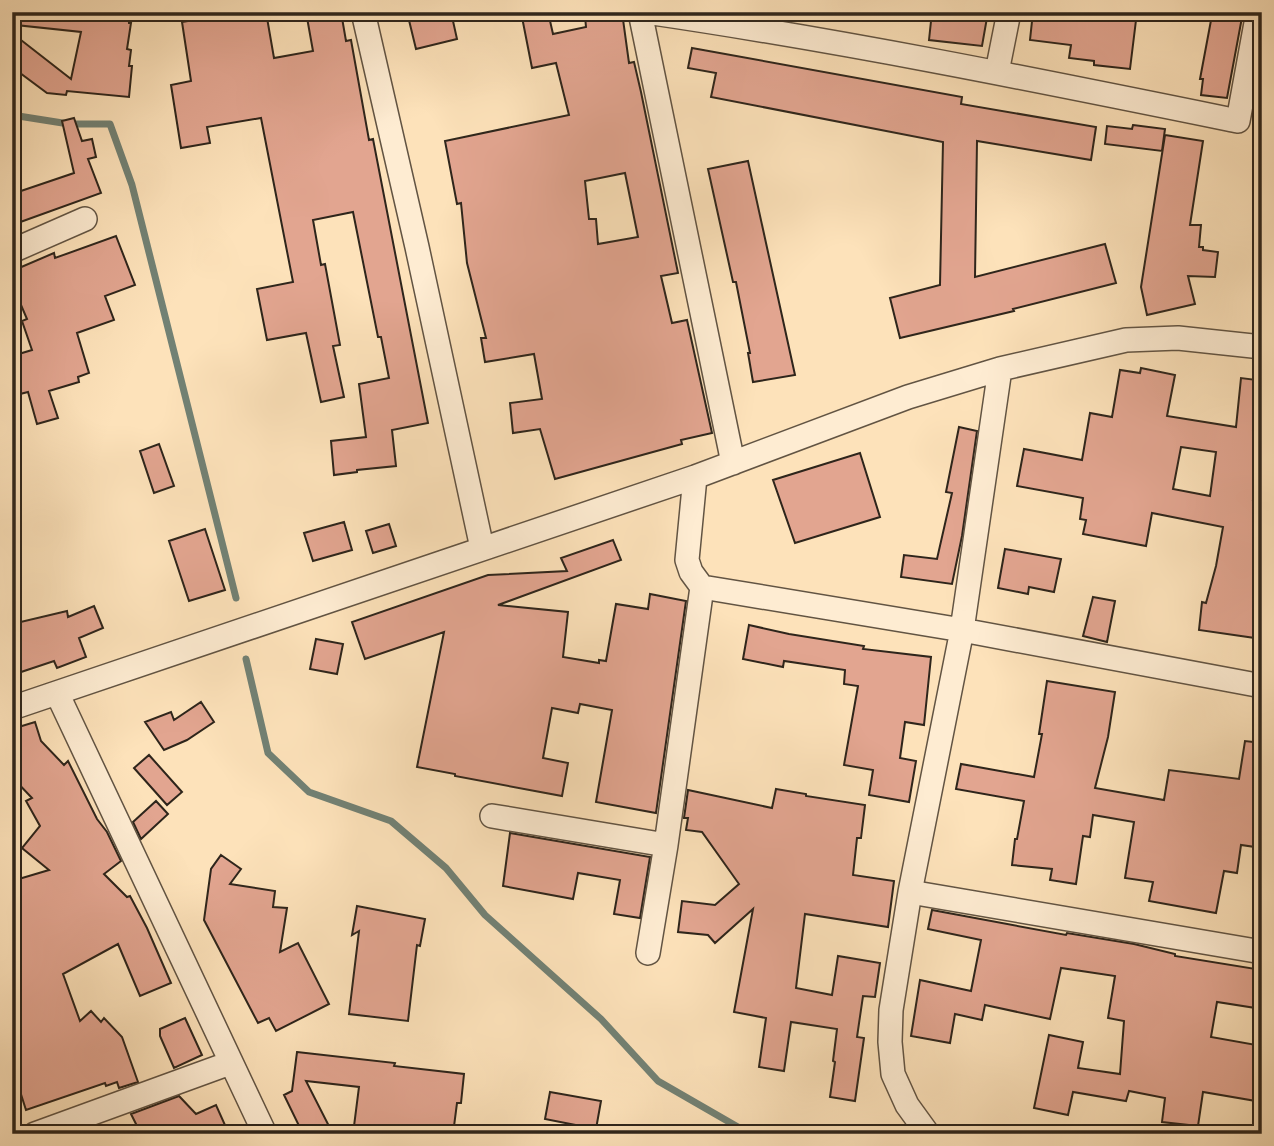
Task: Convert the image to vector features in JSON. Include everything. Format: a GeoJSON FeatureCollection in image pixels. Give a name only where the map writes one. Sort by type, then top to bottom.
{"type":"FeatureCollection","features":[{"type":"Feature","properties":{"kind":"street"},"geometry":{"type":"LineString","coordinates":[[363,12],[482,548]]}},
{"type":"Feature","properties":{"kind":"street"},"geometry":{"type":"LineString","coordinates":[[640,12],[733,463]]}},
{"type":"Feature","properties":{"kind":"street"},"geometry":{"type":"LineString","coordinates":[[646,12],[764,21],[1238,121],[1258,12]]}},
{"type":"Feature","properties":{"kind":"street"},"geometry":{"type":"LineString","coordinates":[[997,72],[1009,12]]}},
{"type":"Feature","properties":{"kind":"street"},"geometry":{"type":"LineString","coordinates":[[12,251],[85,219]]}},
{"type":"Feature","properties":{"kind":"street"},"geometry":{"type":"LineString","coordinates":[[12,708],[695,477],[908,397],[1000,369],[1126,340],[1178,338],[1262,347]]}},
{"type":"Feature","properties":{"kind":"street"},"geometry":{"type":"LineString","coordinates":[[929,1134],[907,1105],[893,1074],[891,1010],[910,892],[962,630],[1000,369]]}},
{"type":"Feature","properties":{"kind":"street"},"geometry":{"type":"LineString","coordinates":[[648,953],[702,587],[691,572],[687,560],[695,477]]}},
{"type":"Feature","properties":{"kind":"street"},"geometry":{"type":"LineString","coordinates":[[702,587],[962,630],[1262,686]]}},
{"type":"Feature","properties":{"kind":"street"},"geometry":{"type":"LineString","coordinates":[[57,693],[265,1134]]}},
{"type":"Feature","properties":{"kind":"street"},"geometry":{"type":"LineString","coordinates":[[492,816],[666,845]]}},
{"type":"Feature","properties":{"kind":"street"},"geometry":{"type":"LineString","coordinates":[[910,892],[1262,952]]}},
{"type":"Feature","properties":{"kind":"street"},"geometry":{"type":"LineString","coordinates":[[35,1134],[230,1063]]}},
{"type":"Feature","properties":{"kind":"building"},"geometry":{"type":"Polygon","coordinates":[[[17,12],[128,12],[131,23],[127,49],[131,50],[129,66],[132,66],[129,97],[67,91],[66,95],[47,93],[12,67],[12,33],[71,79],[81,32],[16,25],[17,12]]]}},
{"type":"Feature","properties":{"kind":"building"},"geometry":{"type":"Polygon","coordinates":[[[224,12],[266,12],[274,58],[313,51],[306,12],[341,12],[346,41],[351,40],[369,140],[373,139],[428,423],[392,430],[396,466],[334,475],[331,441],[366,437],[359,384],[389,378],[353,212],[313,220],[321,265],[325,264],[340,345],[333,346],[344,397],[321,402],[306,333],[267,340],[257,289],[293,282],[261,118],[207,127],[210,143],[181,148],[171,85],[191,81],[182,22],[224,15],[224,12]]]}},
{"type":"Feature","properties":{"kind":"building"},"geometry":{"type":"Polygon","coordinates":[[[407,12],[451,12],[457,39],[416,49],[407,12]]]}},
{"type":"Feature","properties":{"kind":"building"},"geometry":{"type":"Polygon","coordinates":[[[521,12],[548,12],[553,34],[586,27],[585,16],[622,12],[629,63],[634,62],[641,92],[678,273],[661,276],[672,323],[687,320],[712,433],[681,440],[682,444],[555,479],[540,429],[513,433],[510,403],[542,399],[534,354],[485,362],[481,338],[486,338],[467,263],[461,203],[457,204],[445,141],[569,115],[556,63],[532,68],[521,12]],[[625,173],[585,181],[589,219],[596,219],[598,244],[638,237],[625,173]]]}},
{"type":"Feature","properties":{"kind":"building"},"geometry":{"type":"Polygon","coordinates":[[[932,12],[988,12],[982,46],[929,40],[932,12]]]}},
{"type":"Feature","properties":{"kind":"building"},"geometry":{"type":"Polygon","coordinates":[[[1033,12],[1137,12],[1130,69],[1094,65],[1094,61],[1069,58],[1071,45],[1030,40],[1033,12]]]}},
{"type":"Feature","properties":{"kind":"building"},"geometry":{"type":"Polygon","coordinates":[[[1223,12],[1243,12],[1227,98],[1201,95],[1203,79],[1200,79],[1212,15],[1222,17],[1223,12]]]}},
{"type":"Feature","properties":{"kind":"building"},"geometry":{"type":"Polygon","coordinates":[[[692,48],[962,97],[961,104],[1096,127],[1091,160],[977,141],[975,277],[1105,244],[1116,283],[900,338],[890,298],[940,285],[943,142],[711,97],[716,73],[688,68],[692,48]]]}},
{"type":"Feature","properties":{"kind":"building"},"geometry":{"type":"Polygon","coordinates":[[[74,118],[82,141],[92,139],[96,157],[88,159],[101,193],[12,225],[12,194],[74,173],[62,121],[74,118]]]}},
{"type":"Feature","properties":{"kind":"building"},"geometry":{"type":"Polygon","coordinates":[[[1133,125],[1165,129],[1162,151],[1105,144],[1107,126],[1132,129],[1133,125]]]}},
{"type":"Feature","properties":{"kind":"building"},"geometry":{"type":"Polygon","coordinates":[[[1165,135],[1203,141],[1190,225],[1201,225],[1199,247],[1218,252],[1215,277],[1188,276],[1195,304],[1147,315],[1141,287],[1165,135]]]}},
{"type":"Feature","properties":{"kind":"building"},"geometry":{"type":"Polygon","coordinates":[[[748,161],[795,375],[753,382],[736,282],[733,282],[708,169],[748,161]]]}},
{"type":"Feature","properties":{"kind":"building"},"geometry":{"type":"Polygon","coordinates":[[[116,236],[135,285],[105,296],[114,320],[77,333],[89,373],[78,377],[79,382],[49,391],[58,418],[37,424],[28,392],[20,394],[12,370],[12,356],[32,350],[22,321],[27,319],[12,284],[12,271],[54,253],[55,258],[116,236]]]}},
{"type":"Feature","properties":{"kind":"building"},"geometry":{"type":"Polygon","coordinates":[[[1141,368],[1175,375],[1167,416],[1236,427],[1241,378],[1257,380],[1253,430],[1262,431],[1262,453],[1253,500],[1262,501],[1262,639],[1199,630],[1202,602],[1206,603],[1223,527],[1152,513],[1146,546],[1083,534],[1086,520],[1080,519],[1083,498],[1017,486],[1024,449],[1082,460],[1090,413],[1112,417],[1120,370],[1140,373],[1141,368]],[[1181,447],[1173,489],[1210,496],[1216,452],[1181,447]]]}},
{"type":"Feature","properties":{"kind":"building"},"geometry":{"type":"Polygon","coordinates":[[[959,427],[977,431],[962,536],[952,584],[901,577],[904,555],[937,559],[952,493],[946,492],[959,427]]]}},
{"type":"Feature","properties":{"kind":"building"},"geometry":{"type":"Polygon","coordinates":[[[159,444],[174,486],[154,493],[140,451],[159,444]]]}},
{"type":"Feature","properties":{"kind":"building"},"geometry":{"type":"Polygon","coordinates":[[[860,453],[880,517],[795,543],[773,480],[860,453]]]}},
{"type":"Feature","properties":{"kind":"building"},"geometry":{"type":"Polygon","coordinates":[[[344,522],[352,550],[313,561],[304,533],[344,522]]]}},
{"type":"Feature","properties":{"kind":"building"},"geometry":{"type":"Polygon","coordinates":[[[389,524],[396,546],[373,553],[366,531],[389,524]]]}},
{"type":"Feature","properties":{"kind":"building"},"geometry":{"type":"Polygon","coordinates":[[[205,529],[225,590],[189,601],[169,541],[205,529]]]}},
{"type":"Feature","properties":{"kind":"building"},"geometry":{"type":"Polygon","coordinates":[[[613,540],[621,560],[498,605],[568,612],[563,657],[599,663],[599,660],[606,661],[616,604],[648,609],[650,594],[686,601],[656,813],[596,802],[612,710],[580,704],[578,713],[552,708],[543,758],[568,763],[562,796],[417,767],[444,632],[365,659],[352,622],[488,575],[567,571],[561,558],[613,540]]]}},
{"type":"Feature","properties":{"kind":"building"},"geometry":{"type":"Polygon","coordinates":[[[1005,549],[1061,559],[1054,592],[1029,587],[1028,594],[998,588],[1005,549]]]}},
{"type":"Feature","properties":{"kind":"building"},"geometry":{"type":"Polygon","coordinates":[[[1093,597],[1115,601],[1107,642],[1083,636],[1093,597]]]}},
{"type":"Feature","properties":{"kind":"building"},"geometry":{"type":"Polygon","coordinates":[[[94,606],[103,628],[79,638],[86,657],[57,668],[54,661],[12,675],[12,624],[67,611],[68,617],[94,606]]]}},
{"type":"Feature","properties":{"kind":"building"},"geometry":{"type":"Polygon","coordinates":[[[749,625],[864,646],[863,649],[931,657],[924,725],[905,722],[900,758],[916,761],[909,802],[869,795],[873,770],[844,765],[858,686],[844,684],[845,670],[784,661],[783,667],[743,659],[749,625]]]}},
{"type":"Feature","properties":{"kind":"building"},"geometry":{"type":"Polygon","coordinates":[[[316,639],[343,644],[337,674],[310,669],[316,639]]]}},
{"type":"Feature","properties":{"kind":"building"},"geometry":{"type":"Polygon","coordinates":[[[1047,681],[1115,692],[1108,737],[1095,788],[1164,800],[1169,770],[1239,779],[1245,741],[1262,743],[1262,848],[1241,845],[1237,873],[1224,871],[1216,913],[1149,901],[1153,882],[1125,878],[1134,822],[1093,815],[1090,837],[1083,836],[1076,884],[1050,880],[1052,869],[1012,865],[1024,801],[956,789],[961,764],[1034,777],[1042,734],[1039,734],[1047,681]]]}},
{"type":"Feature","properties":{"kind":"building"},"geometry":{"type":"Polygon","coordinates":[[[201,702],[214,722],[187,740],[164,750],[145,722],[171,712],[174,720],[201,702]]]}},
{"type":"Feature","properties":{"kind":"building"},"geometry":{"type":"Polygon","coordinates":[[[35,722],[41,741],[64,765],[68,761],[97,819],[107,832],[121,861],[104,874],[127,897],[130,896],[171,983],[140,996],[118,944],[63,974],[80,1021],[91,1011],[101,1022],[104,1018],[122,1037],[138,1082],[119,1088],[117,1082],[106,1086],[105,1083],[26,1110],[12,1066],[12,881],[49,870],[22,848],[40,826],[26,801],[32,798],[12,777],[12,729],[35,722]]]}},
{"type":"Feature","properties":{"kind":"building"},"geometry":{"type":"Polygon","coordinates":[[[149,755],[182,792],[167,805],[134,768],[149,755]]]}},
{"type":"Feature","properties":{"kind":"building"},"geometry":{"type":"Polygon","coordinates":[[[776,789],[865,805],[861,838],[857,838],[853,875],[894,881],[888,927],[805,914],[796,988],[832,995],[838,956],[880,963],[875,997],[863,996],[857,1037],[864,1038],[855,1101],[830,1097],[837,1029],[791,1022],[784,1071],[759,1067],[766,1018],[734,1012],[753,909],[715,943],[708,935],[678,932],[682,901],[715,905],[739,884],[702,832],[686,830],[688,818],[684,818],[688,790],[772,808],[776,789]]]}},
{"type":"Feature","properties":{"kind":"building"},"geometry":{"type":"Polygon","coordinates":[[[156,801],[168,814],[141,839],[133,822],[156,801]]]}},
{"type":"Feature","properties":{"kind":"building"},"geometry":{"type":"Polygon","coordinates":[[[510,833],[650,857],[640,918],[614,914],[620,880],[578,873],[573,899],[503,886],[510,833]]]}},
{"type":"Feature","properties":{"kind":"building"},"geometry":{"type":"Polygon","coordinates":[[[221,855],[241,869],[230,884],[275,891],[273,907],[287,908],[280,952],[298,943],[329,1004],[276,1031],[269,1018],[258,1023],[204,920],[211,869],[221,855]]]}},
{"type":"Feature","properties":{"kind":"building"},"geometry":{"type":"Polygon","coordinates":[[[357,906],[425,919],[420,946],[417,945],[408,1021],[349,1014],[359,931],[352,935],[357,906]]]}},
{"type":"Feature","properties":{"kind":"building"},"geometry":{"type":"Polygon","coordinates":[[[932,910],[1066,935],[1067,933],[1134,944],[1175,956],[1262,970],[1262,1009],[1217,1002],[1211,1037],[1262,1046],[1262,1066],[1256,1101],[1203,1092],[1198,1126],[1162,1122],[1165,1098],[1129,1091],[1126,1101],[1073,1092],[1068,1115],[1034,1108],[1049,1035],[1083,1042],[1078,1068],[1120,1074],[1124,1021],[1108,1018],[1115,976],[1061,968],[1050,1019],[985,1005],[982,1020],[955,1014],[950,1043],[911,1036],[920,980],[971,991],[981,940],[928,929],[932,910]]]}},
{"type":"Feature","properties":{"kind":"building"},"geometry":{"type":"Polygon","coordinates":[[[185,1018],[202,1055],[174,1068],[160,1036],[160,1029],[185,1018]]]}},
{"type":"Feature","properties":{"kind":"building"},"geometry":{"type":"Polygon","coordinates":[[[297,1052],[464,1074],[461,1103],[457,1103],[453,1134],[353,1134],[359,1087],[306,1081],[333,1134],[303,1134],[284,1095],[292,1091],[297,1052]]]}},
{"type":"Feature","properties":{"kind":"building"},"geometry":{"type":"Polygon","coordinates":[[[550,1092],[601,1101],[596,1129],[545,1119],[550,1092]]]}},
{"type":"Feature","properties":{"kind":"building"},"geometry":{"type":"Polygon","coordinates":[[[179,1096],[196,1114],[216,1105],[229,1134],[141,1134],[131,1114],[179,1096]]]}},
{"type":"Feature","properties":{"kind":"waterway"},"geometry":{"type":"LineString","coordinates":[[12,115],[69,124],[110,124],[132,185],[236,598]]}},
{"type":"Feature","properties":{"kind":"waterway"},"geometry":{"type":"LineString","coordinates":[[246,659],[268,753],[309,792],[391,821],[446,868],[485,915],[601,1019],[658,1081],[750,1134]]}}]}
